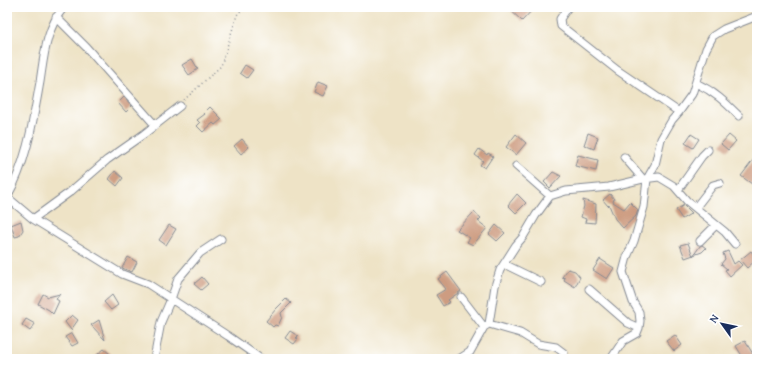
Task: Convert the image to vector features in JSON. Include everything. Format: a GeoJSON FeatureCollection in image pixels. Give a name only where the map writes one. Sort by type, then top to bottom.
{"type":"FeatureCollection","features":[{"type":"Feature","properties":{"kind":"street"},"geometry":{"type":"LineString","coordinates":[[64,7],[56,17],[46,42],[30,137],[13,186],[7,197],[33,219],[122,274],[148,284],[261,359]]}},
{"type":"Feature","properties":{"kind":"street"},"geometry":{"type":"LineString","coordinates":[[568,7],[560,19],[560,26],[616,70],[679,112]]}},
{"type":"Feature","properties":{"kind":"street"},"geometry":{"type":"LineString","coordinates":[[611,359],[623,341],[637,333],[639,328],[639,312],[633,302],[624,272],[626,257],[634,241],[644,207],[645,179],[655,165],[661,139],[672,120],[692,94],[706,49],[713,36],[724,29],[757,16]]}},
{"type":"Feature","properties":{"kind":"street"},"geometry":{"type":"LineString","coordinates":[[56,17],[86,47],[155,125]]}},
{"type":"Feature","properties":{"kind":"street"},"geometry":{"type":"LineString","coordinates":[[696,83],[721,98],[739,116]]}},
{"type":"Feature","properties":{"kind":"street"},"geometry":{"type":"LineString","coordinates":[[33,219],[70,192],[107,160],[180,106]]}},
{"type":"Feature","properties":{"kind":"street"},"geometry":{"type":"LineString","coordinates":[[678,190],[708,150]]}},
{"type":"Feature","properties":{"kind":"street"},"geometry":{"type":"LineString","coordinates":[[624,157],[645,179]]}},
{"type":"Feature","properties":{"kind":"street"},"geometry":{"type":"LineString","coordinates":[[516,166],[550,196]]}},
{"type":"Feature","properties":{"kind":"street"},"geometry":{"type":"LineString","coordinates":[[459,359],[470,352],[486,326],[500,270],[550,196],[566,191],[609,188],[659,177],[674,186],[687,201],[725,232],[735,244]]}},
{"type":"Feature","properties":{"kind":"street"},"geometry":{"type":"LineString","coordinates":[[696,207],[712,185],[720,183]]}},
{"type":"Feature","properties":{"kind":"street"},"geometry":{"type":"LineString","coordinates":[[700,241],[716,225]]}},
{"type":"Feature","properties":{"kind":"street"},"geometry":{"type":"LineString","coordinates":[[154,359],[161,322],[178,279],[200,253],[221,239]]}},
{"type":"Feature","properties":{"kind":"street"},"geometry":{"type":"LineString","coordinates":[[504,264],[541,282]]}},
{"type":"Feature","properties":{"kind":"street"},"geometry":{"type":"LineString","coordinates":[[590,289],[628,323],[639,328]]}},
{"type":"Feature","properties":{"kind":"street"},"geometry":{"type":"LineString","coordinates":[[461,297],[486,326],[520,332],[538,344],[556,347],[564,353]]}},
{"type":"Feature","properties":{"kind":"path"},"geometry":{"type":"LineString","coordinates":[[180,106],[188,95],[221,66],[238,15],[244,7]]}},
{"type":"Feature","properties":{"kind":"building"},"geometry":{"type":"Polygon","coordinates":[[[507,7],[535,7],[522,21],[507,7]]]}},
{"type":"Feature","properties":{"kind":"building"},"geometry":{"type":"Polygon","coordinates":[[[192,59],[198,69],[189,75],[182,65],[192,59]]]}},
{"type":"Feature","properties":{"kind":"building"},"geometry":{"type":"Polygon","coordinates":[[[245,65],[253,70],[247,78],[240,73],[245,65]]]}},
{"type":"Feature","properties":{"kind":"building"},"geometry":{"type":"Polygon","coordinates":[[[318,82],[328,86],[323,96],[314,92],[318,82]]]}},
{"type":"Feature","properties":{"kind":"building"},"geometry":{"type":"Polygon","coordinates":[[[124,97],[132,106],[126,112],[118,103],[124,97]]]}},
{"type":"Feature","properties":{"kind":"building"},"geometry":{"type":"Polygon","coordinates":[[[210,107],[222,119],[215,125],[213,123],[203,132],[197,126],[200,123],[197,120],[205,114],[204,113],[210,107]]]}},
{"type":"Feature","properties":{"kind":"building"},"geometry":{"type":"Polygon","coordinates":[[[588,133],[598,137],[594,149],[584,145],[588,133]]]}},
{"type":"Feature","properties":{"kind":"building"},"geometry":{"type":"Polygon","coordinates":[[[516,134],[526,143],[516,155],[506,147],[516,134]]]}},
{"type":"Feature","properties":{"kind":"building"},"geometry":{"type":"Polygon","coordinates":[[[691,134],[699,139],[693,148],[685,143],[691,134]]]}},
{"type":"Feature","properties":{"kind":"building"},"geometry":{"type":"Polygon","coordinates":[[[729,135],[736,141],[728,150],[721,144],[729,135]]]}},
{"type":"Feature","properties":{"kind":"building"},"geometry":{"type":"Polygon","coordinates":[[[242,139],[249,147],[241,154],[234,146],[242,139]]]}},
{"type":"Feature","properties":{"kind":"building"},"geometry":{"type":"Polygon","coordinates":[[[479,149],[487,155],[488,153],[493,156],[485,168],[480,165],[483,161],[475,155],[479,149]]]}},
{"type":"Feature","properties":{"kind":"building"},"geometry":{"type":"Polygon","coordinates":[[[578,155],[598,160],[596,171],[575,166],[578,155]]]}},
{"type":"Feature","properties":{"kind":"building"},"geometry":{"type":"Polygon","coordinates":[[[757,155],[757,177],[752,184],[741,176],[757,155]]]}},
{"type":"Feature","properties":{"kind":"building"},"geometry":{"type":"Polygon","coordinates":[[[115,171],[123,178],[117,186],[109,179],[115,171]]]}},
{"type":"Feature","properties":{"kind":"building"},"geometry":{"type":"Polygon","coordinates":[[[553,172],[561,176],[550,188],[544,182],[553,172]]]}},
{"type":"Feature","properties":{"kind":"building"},"geometry":{"type":"Polygon","coordinates":[[[517,194],[526,203],[516,213],[508,205],[517,194]]]}},
{"type":"Feature","properties":{"kind":"building"},"geometry":{"type":"Polygon","coordinates":[[[610,194],[614,199],[613,202],[624,209],[630,202],[638,210],[636,216],[623,228],[615,219],[609,205],[608,206],[603,200],[610,194]]]}},
{"type":"Feature","properties":{"kind":"building"},"geometry":{"type":"Polygon","coordinates":[[[583,200],[596,204],[595,223],[585,222],[586,219],[581,217],[584,206],[583,200]]]}},
{"type":"Feature","properties":{"kind":"building"},"geometry":{"type":"Polygon","coordinates":[[[684,205],[692,213],[682,219],[676,210],[684,205]]]}},
{"type":"Feature","properties":{"kind":"building"},"geometry":{"type":"Polygon","coordinates":[[[474,212],[481,218],[478,221],[487,228],[473,245],[467,242],[470,238],[457,230],[474,212]]]}},
{"type":"Feature","properties":{"kind":"building"},"geometry":{"type":"Polygon","coordinates":[[[21,221],[23,230],[19,236],[15,237],[11,225],[21,221]]]}},
{"type":"Feature","properties":{"kind":"building"},"geometry":{"type":"Polygon","coordinates":[[[169,225],[176,229],[166,245],[159,240],[169,225]]]}},
{"type":"Feature","properties":{"kind":"building"},"geometry":{"type":"Polygon","coordinates":[[[496,225],[505,233],[497,241],[489,234],[496,225]]]}},
{"type":"Feature","properties":{"kind":"building"},"geometry":{"type":"Polygon","coordinates":[[[688,243],[693,255],[685,258],[680,245],[688,243]]]}},
{"type":"Feature","properties":{"kind":"building"},"geometry":{"type":"Polygon","coordinates":[[[702,245],[706,248],[702,252],[694,255],[700,246],[702,245]]]}},
{"type":"Feature","properties":{"kind":"building"},"geometry":{"type":"Polygon","coordinates":[[[728,251],[734,264],[738,261],[742,265],[730,276],[725,270],[727,269],[721,264],[725,259],[723,253],[728,251]]]}},
{"type":"Feature","properties":{"kind":"building"},"geometry":{"type":"Polygon","coordinates":[[[751,251],[757,259],[747,268],[740,260],[751,251]]]}},
{"type":"Feature","properties":{"kind":"building"},"geometry":{"type":"Polygon","coordinates":[[[128,257],[137,262],[132,272],[122,268],[128,257]]]}},
{"type":"Feature","properties":{"kind":"building"},"geometry":{"type":"Polygon","coordinates":[[[600,259],[614,268],[607,279],[593,270],[600,259]]]}},
{"type":"Feature","properties":{"kind":"building"},"geometry":{"type":"Polygon","coordinates":[[[568,269],[575,271],[580,277],[575,287],[562,277],[568,269]]]}},
{"type":"Feature","properties":{"kind":"building"},"geometry":{"type":"Polygon","coordinates":[[[447,272],[461,291],[448,300],[450,302],[443,306],[436,295],[446,289],[438,279],[447,272]]]}},
{"type":"Feature","properties":{"kind":"building"},"geometry":{"type":"Polygon","coordinates":[[[202,277],[208,284],[201,290],[194,284],[202,277]]]}},
{"type":"Feature","properties":{"kind":"building"},"geometry":{"type":"Polygon","coordinates":[[[43,294],[48,297],[60,294],[56,299],[59,301],[53,314],[38,304],[43,294]]]}},
{"type":"Feature","properties":{"kind":"building"},"geometry":{"type":"Polygon","coordinates":[[[112,295],[118,305],[111,310],[104,302],[112,295]]]}},
{"type":"Feature","properties":{"kind":"building"},"geometry":{"type":"Polygon","coordinates":[[[286,299],[291,303],[281,313],[282,317],[278,326],[275,325],[273,327],[266,321],[286,299]]]}},
{"type":"Feature","properties":{"kind":"building"},"geometry":{"type":"Polygon","coordinates":[[[72,315],[78,320],[71,330],[65,322],[72,315]]]}},
{"type":"Feature","properties":{"kind":"building"},"geometry":{"type":"Polygon","coordinates":[[[26,319],[35,324],[30,331],[22,325],[26,319]]]}},
{"type":"Feature","properties":{"kind":"building"},"geometry":{"type":"Polygon","coordinates":[[[99,320],[105,340],[91,325],[99,320]]]}},
{"type":"Feature","properties":{"kind":"building"},"geometry":{"type":"Polygon","coordinates":[[[290,331],[298,336],[296,338],[298,339],[294,344],[285,338],[290,331]]]}},
{"type":"Feature","properties":{"kind":"building"},"geometry":{"type":"Polygon","coordinates":[[[72,333],[78,343],[72,346],[65,337],[72,333]]]}},
{"type":"Feature","properties":{"kind":"building"},"geometry":{"type":"Polygon","coordinates":[[[675,335],[682,345],[674,351],[666,341],[675,335]]]}},
{"type":"Feature","properties":{"kind":"building"},"geometry":{"type":"Polygon","coordinates":[[[745,341],[753,354],[744,359],[736,346],[745,341]]]}},
{"type":"Feature","properties":{"kind":"building"},"geometry":{"type":"Polygon","coordinates":[[[104,349],[110,354],[105,359],[92,359],[104,349]]]}}]}
